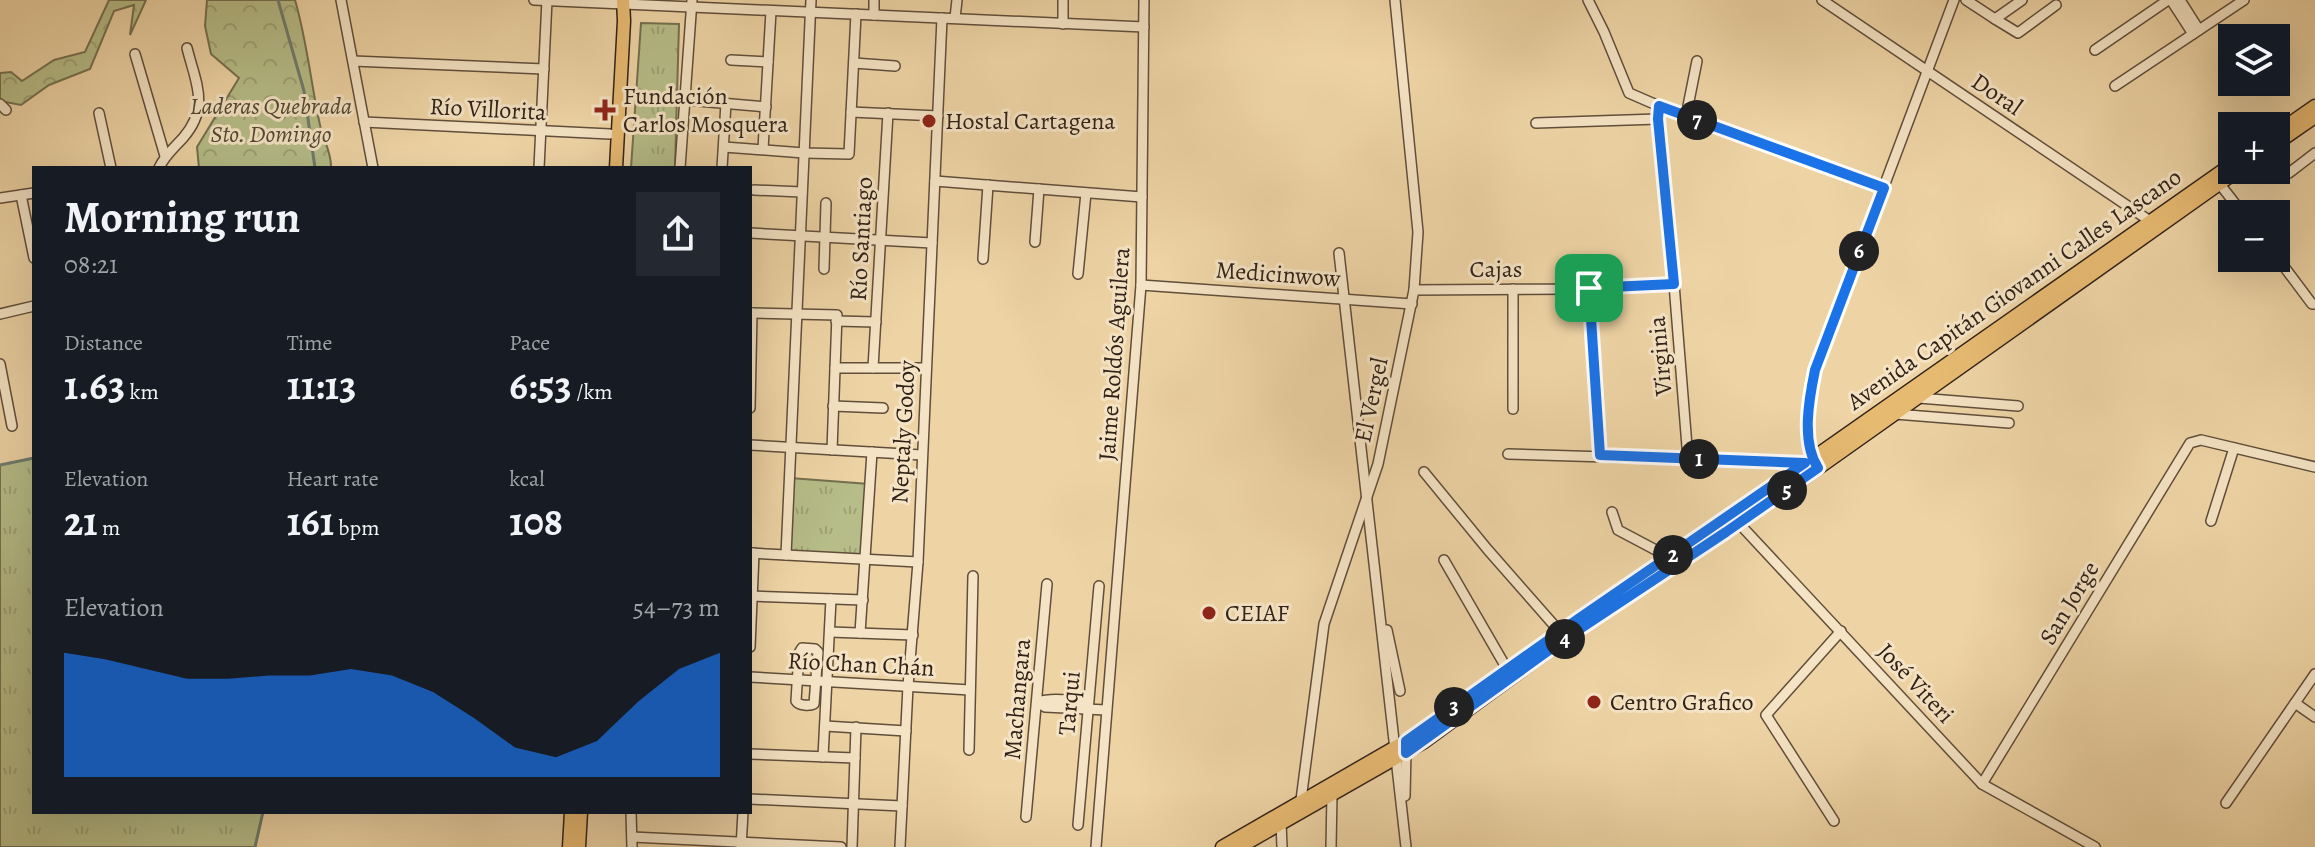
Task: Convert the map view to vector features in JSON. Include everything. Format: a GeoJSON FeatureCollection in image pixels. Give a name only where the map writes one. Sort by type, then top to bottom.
{"type":"FeatureCollection","features":[{"type":"Feature","properties":{"kind":"main road"},"geometry":{"type":"LineString","coordinates":[[608,166],[616,19],[623,2]]}},
{"type":"Feature","properties":{"kind":"main road"},"geometry":{"type":"LineString","coordinates":[[616,166],[623,2]]}},
{"type":"Feature","properties":{"kind":"main road"},"geometry":{"type":"LineString","coordinates":[[2290,123],[2315,106]]}},
{"type":"Feature","properties":{"kind":"main road"},"geometry":{"type":"LineString","coordinates":[[2290,134],[2315,117]]}},
{"type":"Feature","properties":{"kind":"main road","name":"Avenida Capitán Giovanni Calles Lascano"},"geometry":{"type":"LineString","coordinates":[[1240,847],[1406,747],[1566,638],[2218,174]]}},
{"type":"Feature","properties":{"kind":"main road","name":"Avenida Capitán Giovanni Calles Lascano"},"geometry":{"type":"LineString","coordinates":[[1812,463],[1919,398],[2218,184]]}},
{"type":"Feature","properties":{"kind":"main road","name":"Avenida Capitán Giovanni Calles Lascano"},"geometry":{"type":"LineString","coordinates":[[1222,847],[1301,800],[1406,747],[1560,632],[1669,557],[1735,519]]}},
{"type":"Feature","properties":{"kind":"main road"},"geometry":{"type":"LineString","coordinates":[[569,847],[571,814]]}},
{"type":"Feature","properties":{"kind":"main road"},"geometry":{"type":"LineString","coordinates":[[579,847],[581,814]]}},
{"type":"Feature","properties":{"kind":"street"},"geometry":{"type":"LineString","coordinates":[[341,0],[373,166]]}},
{"type":"Feature","properties":{"kind":"street"},"geometry":{"type":"LineString","coordinates":[[534,0],[692,4],[771,11],[1144,27]]}},
{"type":"Feature","properties":{"kind":"street"},"geometry":{"type":"LineString","coordinates":[[539,166],[547,0]]}},
{"type":"Feature","properties":{"kind":"street"},"geometry":{"type":"LineString","coordinates":[[786,555],[811,0]]}},
{"type":"Feature","properties":{"kind":"street"},"geometry":{"type":"LineString","coordinates":[[874,0],[874,15]]}},
{"type":"Feature","properties":{"kind":"street"},"geometry":{"type":"LineString","coordinates":[[955,18],[957,0]]}},
{"type":"Feature","properties":{"kind":"street"},"geometry":{"type":"LineString","coordinates":[[1063,0],[1063,24]]}},
{"type":"Feature","properties":{"kind":"street","name":"Jaime Roldós Aguilera"},"geometry":{"type":"LineString","coordinates":[[1096,847],[1141,285],[1144,0]]}},
{"type":"Feature","properties":{"kind":"street","name":"El Vergel"},"geometry":{"type":"LineString","coordinates":[[1301,800],[1324,624],[1378,464],[1414,290],[1418,232],[1395,0]]}},
{"type":"Feature","properties":{"kind":"street"},"geometry":{"type":"LineString","coordinates":[[1588,0],[1629,93],[1884,188]]}},
{"type":"Feature","properties":{"kind":"street","name":"Doral"},"geometry":{"type":"LineString","coordinates":[[1822,0],[2150,221]]}},
{"type":"Feature","properties":{"kind":"street"},"geometry":{"type":"LineString","coordinates":[[1508,454],[1812,463],[1809,414],[1815,370],[1954,0]]}},
{"type":"Feature","properties":{"kind":"street"},"geometry":{"type":"LineString","coordinates":[[1966,0],[2018,33],[2056,5]]}},
{"type":"Feature","properties":{"kind":"street"},"geometry":{"type":"LineString","coordinates":[[1995,19],[2022,0]]}},
{"type":"Feature","properties":{"kind":"street"},"geometry":{"type":"LineString","coordinates":[[2095,50],[2170,0],[2196,32]]}},
{"type":"Feature","properties":{"kind":"street"},"geometry":{"type":"LineString","coordinates":[[2180,0],[2196,32]]}},
{"type":"Feature","properties":{"kind":"street"},"geometry":{"type":"LineString","coordinates":[[2115,86],[2244,0]]}},
{"type":"Feature","properties":{"kind":"street"},"geometry":{"type":"LineString","coordinates":[[680,166],[692,4]]}},
{"type":"Feature","properties":{"kind":"street"},"geometry":{"type":"LineString","coordinates":[[763,149],[771,11]]}},
{"type":"Feature","properties":{"kind":"street"},"geometry":{"type":"LineString","coordinates":[[724,147],[849,154],[856,14]]}},
{"type":"Feature","properties":{"kind":"street","name":"Neptaly Godoy"},"geometry":{"type":"LineString","coordinates":[[900,847],[918,562],[942,18]]}},
{"type":"Feature","properties":{"kind":"street"},"geometry":{"type":"LineString","coordinates":[[160,166],[195,122],[200,99],[187,48]]}},
{"type":"Feature","properties":{"kind":"street"},"geometry":{"type":"LineString","coordinates":[[135,54],[165,156]]}},
{"type":"Feature","properties":{"kind":"street"},"geometry":{"type":"LineString","coordinates":[[731,60],[768,62]]}},
{"type":"Feature","properties":{"kind":"street"},"geometry":{"type":"LineString","coordinates":[[353,61],[544,69]]}},
{"type":"Feature","properties":{"kind":"street"},"geometry":{"type":"LineString","coordinates":[[1686,116],[1697,61]]}},
{"type":"Feature","properties":{"kind":"street"},"geometry":{"type":"LineString","coordinates":[[854,63],[895,66]]}},
{"type":"Feature","properties":{"kind":"street"},"geometry":{"type":"LineString","coordinates":[[686,100],[766,107]]}},
{"type":"Feature","properties":{"kind":"street"},"geometry":{"type":"LineString","coordinates":[[722,166],[726,103]]}},
{"type":"Feature","properties":{"kind":"street","name":"Virginia"},"geometry":{"type":"LineString","coordinates":[[1659,106],[1688,459]]}},
{"type":"Feature","properties":{"kind":"street"},"geometry":{"type":"LineString","coordinates":[[851,112],[938,116]]}},
{"type":"Feature","properties":{"kind":"street"},"geometry":{"type":"LineString","coordinates":[[99,113],[111,166]]}},
{"type":"Feature","properties":{"kind":"street","name":"Río Santiago"},"geometry":{"type":"LineString","coordinates":[[873,368],[888,113]]}},
{"type":"Feature","properties":{"kind":"street"},"geometry":{"type":"LineString","coordinates":[[1536,123],[1658,119]]}},
{"type":"Feature","properties":{"kind":"street","name":"Río Villorita"},"geometry":{"type":"LineString","coordinates":[[364,122],[610,134]]}},
{"type":"Feature","properties":{"kind":"street"},"geometry":{"type":"LineString","coordinates":[[2290,172],[2315,153]]}},
{"type":"Feature","properties":{"kind":"street"},"geometry":{"type":"LineString","coordinates":[[935,181],[1142,197]]}},
{"type":"Feature","properties":{"kind":"street"},"geometry":{"type":"LineString","coordinates":[[2220,184],[2232,200]]}},
{"type":"Feature","properties":{"kind":"street"},"geometry":{"type":"LineString","coordinates":[[983,259],[988,185]]}},
{"type":"Feature","properties":{"kind":"street"},"geometry":{"type":"LineString","coordinates":[[1035,242],[1039,189]]}},
{"type":"Feature","properties":{"kind":"street"},"geometry":{"type":"LineString","coordinates":[[754,190],[802,192]]}},
{"type":"Feature","properties":{"kind":"street"},"geometry":{"type":"LineString","coordinates":[[0,198],[32,193]]}},
{"type":"Feature","properties":{"kind":"street"},"geometry":{"type":"LineString","coordinates":[[1078,274],[1086,193]]}},
{"type":"Feature","properties":{"kind":"street"},"geometry":{"type":"LineString","coordinates":[[21,195],[32,248]]}},
{"type":"Feature","properties":{"kind":"street"},"geometry":{"type":"LineString","coordinates":[[824,269],[826,203]]}},
{"type":"Feature","properties":{"kind":"street"},"geometry":{"type":"LineString","coordinates":[[752,233],[932,243]]}},
{"type":"Feature","properties":{"kind":"street"},"geometry":{"type":"LineString","coordinates":[[1339,253],[1406,847]]}},
{"type":"Feature","properties":{"kind":"street"},"geometry":{"type":"LineString","coordinates":[[2288,272],[2315,304]]}},
{"type":"Feature","properties":{"kind":"street","name":"Cajas"},"geometry":{"type":"LineString","coordinates":[[1414,290],[1674,284]]}},
{"type":"Feature","properties":{"kind":"street","name":"Medicinwow"},"geometry":{"type":"LineString","coordinates":[[1141,285],[1412,304]]}},
{"type":"Feature","properties":{"kind":"street"},"geometry":{"type":"LineString","coordinates":[[1589,288],[1600,455]]}},
{"type":"Feature","properties":{"kind":"street"},"geometry":{"type":"LineString","coordinates":[[1513,289],[1513,409]]}},
{"type":"Feature","properties":{"kind":"street"},"geometry":{"type":"LineString","coordinates":[[0,314],[32,306]]}},
{"type":"Feature","properties":{"kind":"street"},"geometry":{"type":"LineString","coordinates":[[752,313],[876,322]]}},
{"type":"Feature","properties":{"kind":"street"},"geometry":{"type":"LineString","coordinates":[[832,450],[837,318]]}},
{"type":"Feature","properties":{"kind":"street"},"geometry":{"type":"LineString","coordinates":[[0,364],[12,426]]}},
{"type":"Feature","properties":{"kind":"street"},"geometry":{"type":"LineString","coordinates":[[835,368],[926,368]]}},
{"type":"Feature","properties":{"kind":"street"},"geometry":{"type":"LineString","coordinates":[[1919,398],[2018,406]]}},
{"type":"Feature","properties":{"kind":"street"},"geometry":{"type":"LineString","coordinates":[[833,406],[883,408]]}},
{"type":"Feature","properties":{"kind":"street"},"geometry":{"type":"LineString","coordinates":[[1895,414],[2009,423]]}},
{"type":"Feature","properties":{"kind":"street","name":"San Jorge"},"geometry":{"type":"LineString","coordinates":[[1982,784],[2190,443],[2201,440],[2234,448]]}},
{"type":"Feature","properties":{"kind":"street"},"geometry":{"type":"LineString","coordinates":[[752,445],[922,455]]}},
{"type":"Feature","properties":{"kind":"street"},"geometry":{"type":"LineString","coordinates":[[2211,521],[2234,448],[2315,467]]}},
{"type":"Feature","properties":{"kind":"street"},"geometry":{"type":"LineString","coordinates":[[860,633],[872,452]]}},
{"type":"Feature","properties":{"kind":"street"},"geometry":{"type":"LineString","coordinates":[[1424,472],[1560,632]]}},
{"type":"Feature","properties":{"kind":"street"},"geometry":{"type":"LineString","coordinates":[[1612,512],[1618,530],[1669,557]]}},
{"type":"Feature","properties":{"kind":"street"},"geometry":{"type":"LineString","coordinates":[[1361,514],[1400,691]]}},
{"type":"Feature","properties":{"kind":"street","name":"José Viteri"},"geometry":{"type":"LineString","coordinates":[[1735,519],[1982,784],[2095,847]]}},
{"type":"Feature","properties":{"kind":"street"},"geometry":{"type":"LineString","coordinates":[[752,553],[918,562]]}},
{"type":"Feature","properties":{"kind":"street"},"geometry":{"type":"LineString","coordinates":[[1444,560],[1507,669]]}},
{"type":"Feature","properties":{"kind":"street"},"geometry":{"type":"LineString","coordinates":[[969,750],[973,576]]}},
{"type":"Feature","properties":{"kind":"street","name":"Machangara"},"geometry":{"type":"LineString","coordinates":[[1026,817],[1047,584]]}},
{"type":"Feature","properties":{"kind":"street","name":"Tarqui"},"geometry":{"type":"LineString","coordinates":[[1078,825],[1099,586]]}},
{"type":"Feature","properties":{"kind":"street"},"geometry":{"type":"LineString","coordinates":[[752,596],[863,600]]}},
{"type":"Feature","properties":{"kind":"street"},"geometry":{"type":"LineString","coordinates":[[823,757],[831,599]]}},
{"type":"Feature","properties":{"kind":"street"},"geometry":{"type":"LineString","coordinates":[[1834,821],[1766,715],[1841,631]]}},
{"type":"Feature","properties":{"kind":"street"},"geometry":{"type":"LineString","coordinates":[[830,632],[913,635]]}},
{"type":"Feature","properties":{"kind":"street"},"geometry":{"type":"LineString","coordinates":[[802,648],[817,650],[814,704],[799,704],[796,701],[797,680],[802,648]]}},
{"type":"Feature","properties":{"kind":"street"},"geometry":{"type":"LineString","coordinates":[[2226,803],[2315,674]]}},
{"type":"Feature","properties":{"kind":"street","name":"Río Chan Chán"},"geometry":{"type":"LineString","coordinates":[[752,677],[970,690]]}},
{"type":"Feature","properties":{"kind":"street"},"geometry":{"type":"LineString","coordinates":[[1037,702],[1045,707],[1106,710]]}},
{"type":"Feature","properties":{"kind":"street"},"geometry":{"type":"LineString","coordinates":[[2295,703],[2315,717]]}},
{"type":"Feature","properties":{"kind":"street"},"geometry":{"type":"LineString","coordinates":[[825,726],[906,731]]}},
{"type":"Feature","properties":{"kind":"street"},"geometry":{"type":"LineString","coordinates":[[852,847],[856,727]]}},
{"type":"Feature","properties":{"kind":"street"},"geometry":{"type":"LineString","coordinates":[[1406,747],[1406,847]]}},
{"type":"Feature","properties":{"kind":"street"},"geometry":{"type":"LineString","coordinates":[[752,754],[855,758]]}},
{"type":"Feature","properties":{"kind":"street"},"geometry":{"type":"LineString","coordinates":[[1331,847],[1332,794]]}},
{"type":"Feature","properties":{"kind":"street"},"geometry":{"type":"LineString","coordinates":[[752,799],[902,806]]}},
{"type":"Feature","properties":{"kind":"street"},"geometry":{"type":"LineString","coordinates":[[631,814],[632,842],[841,847]]}},
{"type":"Feature","properties":{"kind":"street"},"geometry":{"type":"LineString","coordinates":[[741,844],[743,814]]}},
{"type":"Feature","properties":{"kind":"street"},"geometry":{"type":"LineString","coordinates":[[1281,823],[1282,847]]}},
{"type":"Feature","properties":{"kind":"green space"},"geometry":{"type":"Polygon","coordinates":[[[109,0],[146,0],[130,35],[134,5],[114,11],[90,69],[49,85],[21,105],[0,101],[0,73],[11,72],[22,81],[54,60],[85,52],[109,0]]]}},
{"type":"Feature","properties":{"kind":"green space","name":"Laderas Quebrada Sto. Domingo"},"geometry":{"type":"Polygon","coordinates":[[[207,0],[295,0],[331,166],[199,166],[197,147],[239,78],[211,54],[205,26],[207,0]]]}},
{"type":"Feature","properties":{"kind":"green space"},"geometry":{"type":"Polygon","coordinates":[[[641,23],[679,24],[675,166],[631,166],[641,23]]]}},
{"type":"Feature","properties":{"kind":"green space"},"geometry":{"type":"Polygon","coordinates":[[[32,458],[32,814],[263,814],[255,847],[0,847],[0,465],[32,458]]]}},
{"type":"Feature","properties":{"kind":"green space"},"geometry":{"type":"Polygon","coordinates":[[[790,478],[869,484],[865,556],[790,553],[790,478]]]}},
{"type":"Feature","properties":{"kind":"waterway"},"geometry":{"type":"LineString","coordinates":[[278,0],[304,91],[315,166]]}},
{"type":"Feature","properties":{"kind":"waterway"},"geometry":{"type":"LineString","coordinates":[[0,465],[32,458]]}},
{"type":"Feature","properties":{"kind":"waterway"},"geometry":{"type":"LineString","coordinates":[[255,847],[263,814]]}},
{"type":"Feature","properties":{"kind":"place","name":"Fundación Carlos Mosquera"},"geometry":{"type":"Point","coordinates":[605,110]}},
{"type":"Feature","properties":{"kind":"place","name":"Hostal Cartagena"},"geometry":{"type":"Point","coordinates":[929,121]}},
{"type":"Feature","properties":{"kind":"place","name":"CEIAF"},"geometry":{"type":"Point","coordinates":[1209,613]}},
{"type":"Feature","properties":{"kind":"place","name":"Centro Grafico"},"geometry":{"type":"Point","coordinates":[1594,702]}},
{"type":"Feature","properties":{"kind":"route"},"geometry":{"type":"LineString","coordinates":[[1659,106],[1884,188],[1815,370],[1809,437],[1812,458],[1818,468],[1566,638],[1406,753],[1406,741],[1805,463],[1600,455],[1589,288],[1674,284],[1659,106]]}}]}
